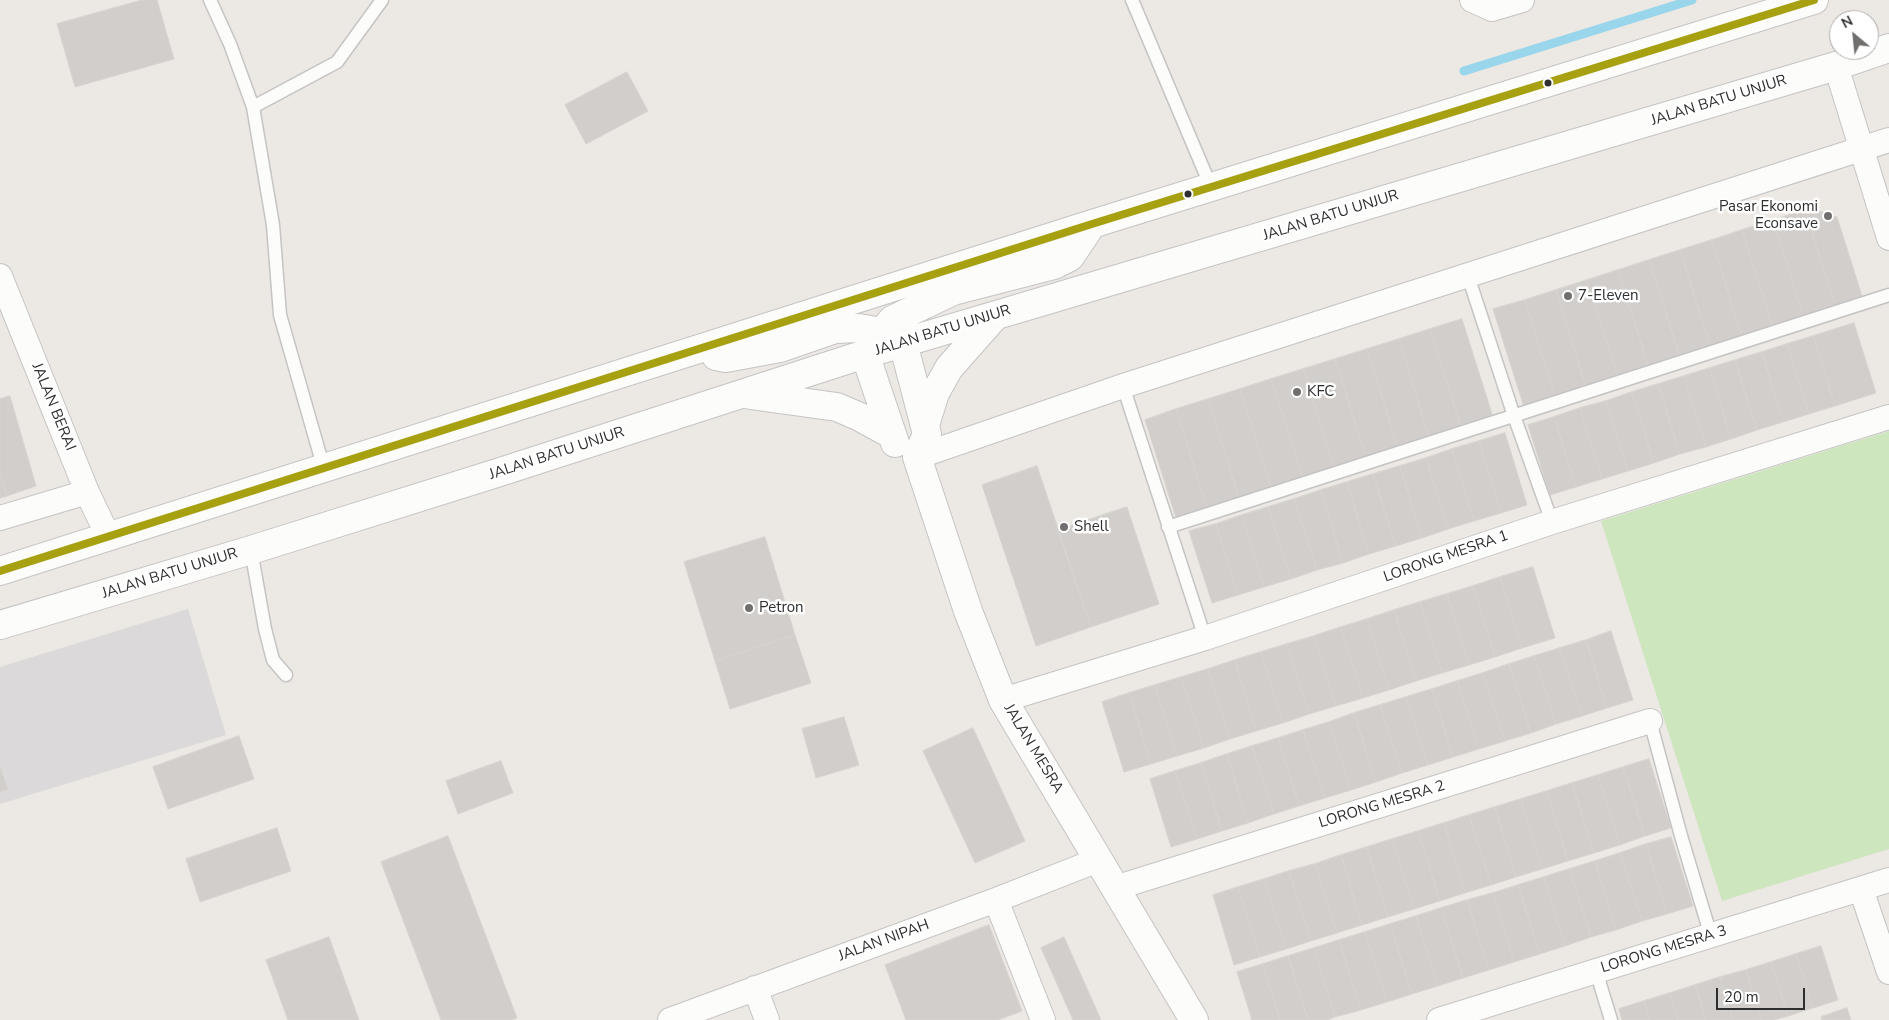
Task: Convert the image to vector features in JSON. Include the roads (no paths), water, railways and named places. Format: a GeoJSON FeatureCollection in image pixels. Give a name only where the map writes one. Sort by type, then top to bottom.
{"type":"FeatureCollection","features":[{"type":"Feature","properties":{"kind":"main road"},"geometry":{"type":"LineString","coordinates":[[0,571],[695,352],[1092,224],[1814,0]]}},
{"type":"Feature","properties":{"kind":"main road","name":"JALAN BATU UNJUR"},"geometry":{"type":"LineString","coordinates":[[892,338],[994,316],[1836,66],[1889,48]]}},
{"type":"Feature","properties":{"kind":"main road"},"geometry":{"type":"LineString","coordinates":[[892,338],[865,354],[896,444],[917,457],[927,434],[892,338],[892,320],[953,290],[1054,265],[1070,256],[1092,224]]}},
{"type":"Feature","properties":{"kind":"main road"},"geometry":{"type":"LineString","coordinates":[[925,425],[935,393],[949,368],[994,316]]}},
{"type":"Feature","properties":{"kind":"main road"},"geometry":{"type":"LineString","coordinates":[[695,352],[726,358],[780,348],[836,329],[859,328],[892,338]]}},
{"type":"Feature","properties":{"kind":"main road","name":"JALAN BATU UNJUR"},"geometry":{"type":"LineString","coordinates":[[0,625],[497,474],[865,354]]}},
{"type":"Feature","properties":{"kind":"main road"},"geometry":{"type":"LineString","coordinates":[[741,394],[837,407],[891,434]]}},
{"type":"Feature","properties":{"kind":"main road","name":"JALAN MESRA"},"geometry":{"type":"LineString","coordinates":[[917,457],[968,611],[1003,700],[1194,1020]]}},
{"type":"Feature","properties":{"kind":"street"},"geometry":{"type":"LineString","coordinates":[[1472,0],[1492,9],[1522,0]]}},
{"type":"Feature","properties":{"kind":"street"},"geometry":{"type":"LineString","coordinates":[[1836,66],[1889,238]]}},
{"type":"Feature","properties":{"kind":"street"},"geometry":{"type":"LineString","coordinates":[[917,457],[1123,386],[1889,140]]}},
{"type":"Feature","properties":{"kind":"street","name":"JALAN BERAI"},"geometry":{"type":"LineString","coordinates":[[0,276],[87,492],[109,538]]}},
{"type":"Feature","properties":{"kind":"street","name":"LORONG MESRA 1"},"geometry":{"type":"LineString","coordinates":[[1003,700],[1204,638],[1552,522],[1889,417]]}},
{"type":"Feature","properties":{"kind":"street"},"geometry":{"type":"LineString","coordinates":[[0,518],[87,492]]}},
{"type":"Feature","properties":{"kind":"street","name":"LORONG MESRA 2"},"geometry":{"type":"LineString","coordinates":[[1115,888],[1650,721]]}},
{"type":"Feature","properties":{"kind":"street","name":"JALAN NIPAH"},"geometry":{"type":"LineString","coordinates":[[670,1020],[996,900],[1098,860]]}},
{"type":"Feature","properties":{"kind":"street","name":"LORONG MESRA 3"},"geometry":{"type":"LineString","coordinates":[[1439,1020],[1889,880]]}},
{"type":"Feature","properties":{"kind":"street"},"geometry":{"type":"LineString","coordinates":[[1861,889],[1889,972]]}},
{"type":"Feature","properties":{"kind":"street"},"geometry":{"type":"LineString","coordinates":[[996,900],[1044,1020]]}},
{"type":"Feature","properties":{"kind":"street"},"geometry":{"type":"LineString","coordinates":[[755,988],[767,1020]]}},
{"type":"Feature","properties":{"kind":"lane"},"geometry":{"type":"LineString","coordinates":[[210,0],[230,44],[253,107],[273,225],[280,315],[324,469]]}},
{"type":"Feature","properties":{"kind":"lane"},"geometry":{"type":"LineString","coordinates":[[253,107],[337,62],[382,0]]}},
{"type":"Feature","properties":{"kind":"lane"},"geometry":{"type":"LineString","coordinates":[[1132,0],[1211,187]]}},
{"type":"Feature","properties":{"kind":"lane"},"geometry":{"type":"LineString","coordinates":[[1468,276],[1514,416],[1552,522]]}},
{"type":"Feature","properties":{"kind":"lane"},"geometry":{"type":"LineString","coordinates":[[1168,526],[1889,295]]}},
{"type":"Feature","properties":{"kind":"lane"},"geometry":{"type":"LineString","coordinates":[[1123,386],[1204,638]]}},
{"type":"Feature","properties":{"kind":"lane"},"geometry":{"type":"LineString","coordinates":[[251,550],[273,660],[286,675]]}},
{"type":"Feature","properties":{"kind":"lane"},"geometry":{"type":"LineString","coordinates":[[1650,721],[1681,836],[1711,936]]}},
{"type":"Feature","properties":{"kind":"lane"},"geometry":{"type":"LineString","coordinates":[[1596,971],[1611,1020]]}},
{"type":"Feature","properties":{"kind":"waterway"},"geometry":{"type":"LineString","coordinates":[[1464,71],[1692,0]]}},
{"type":"Feature","properties":{"kind":"place","name":"Pasar Ekonomi Econsave"},"geometry":{"type":"Point","coordinates":[1828,216]}},
{"type":"Feature","properties":{"kind":"place","name":"7-Eleven"},"geometry":{"type":"Point","coordinates":[1568,296]}},
{"type":"Feature","properties":{"kind":"place","name":"KFC"},"geometry":{"type":"Point","coordinates":[1297,392]}},
{"type":"Feature","properties":{"kind":"place","name":"Shell"},"geometry":{"type":"Point","coordinates":[1064,527]}},
{"type":"Feature","properties":{"kind":"place","name":"Petron"},"geometry":{"type":"Point","coordinates":[749,608]}}]}
